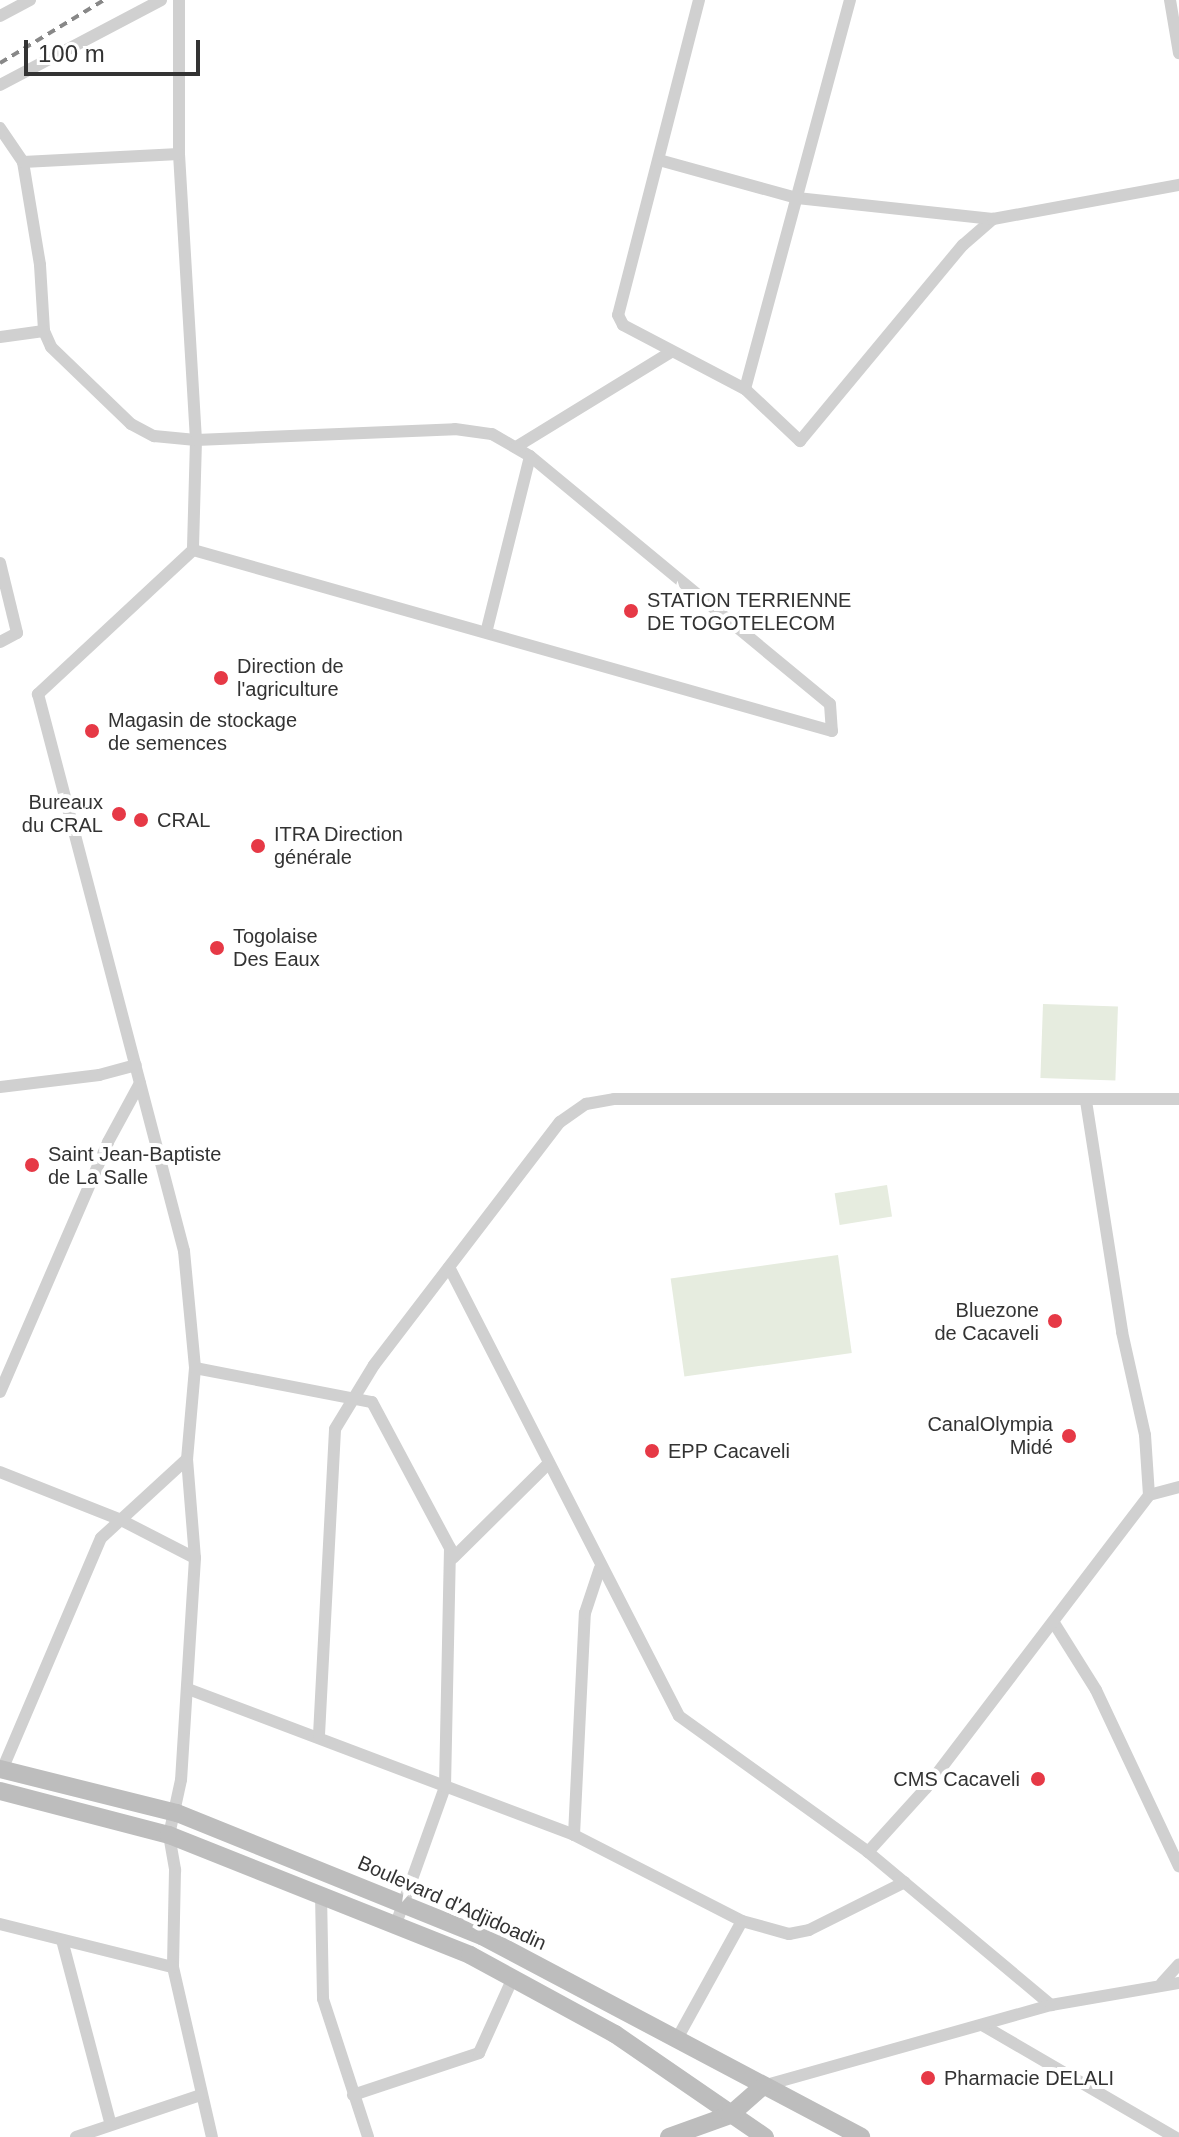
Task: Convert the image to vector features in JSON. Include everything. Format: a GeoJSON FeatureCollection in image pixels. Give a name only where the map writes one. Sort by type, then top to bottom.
{"type":"FeatureCollection","features":[{"type":"Feature","properties":{"kind":"main road","name":"Boulevard d'Adjidoadin"},"geometry":{"type":"LineString","coordinates":[[1,1769],[177,1813],[482,1936],[678,2037],[861,2137]]}},
{"type":"Feature","properties":{"kind":"main road","name":"Boulevard d'Adjidoadin"},"geometry":{"type":"LineString","coordinates":[[0,1791],[169,1835],[396,1924],[615,2034],[765,2137]]}},
{"type":"Feature","properties":{"kind":"main road"},"geometry":{"type":"LineString","coordinates":[[669,2137],[730,2115],[763,2086]]}},
{"type":"Feature","properties":{"kind":"street"},"geometry":{"type":"LineString","coordinates":[[0,16],[30,0]]}},
{"type":"Feature","properties":{"kind":"street"},"geometry":{"type":"LineString","coordinates":[[0,85],[161,0]]}},
{"type":"Feature","properties":{"kind":"street"},"geometry":{"type":"LineString","coordinates":[[179,0],[179,154],[196,440],[193,550],[38,694],[184,1251],[195,1368],[187,1459],[195,1558],[177,1813],[169,1835],[175,1870],[173,1967],[212,2137]]}},
{"type":"Feature","properties":{"kind":"street"},"geometry":{"type":"LineString","coordinates":[[699,0],[618,315],[623,325],[745,389],[800,441],[963,245],[993,219]]}},
{"type":"Feature","properties":{"kind":"street"},"geometry":{"type":"LineString","coordinates":[[745,389],[850,0]]}},
{"type":"Feature","properties":{"kind":"street"},"geometry":{"type":"LineString","coordinates":[[1170,0],[1179,53]]}},
{"type":"Feature","properties":{"kind":"street"},"geometry":{"type":"LineString","coordinates":[[0,128],[23,162],[40,265],[44,331],[62,360],[131,424],[154,436],[196,440],[455,429],[492,434],[530,456],[830,704],[832,731],[487,629],[193,550]]}},
{"type":"Feature","properties":{"kind":"street"},"geometry":{"type":"LineString","coordinates":[[23,162],[179,154]]}},
{"type":"Feature","properties":{"kind":"street"},"geometry":{"type":"LineString","coordinates":[[659,160],[797,198],[993,219],[1179,185]]}},
{"type":"Feature","properties":{"kind":"street"},"geometry":{"type":"LineString","coordinates":[[0,337],[44,331]]}},
{"type":"Feature","properties":{"kind":"street"},"geometry":{"type":"LineString","coordinates":[[516,447],[671,352]]}},
{"type":"Feature","properties":{"kind":"street"},"geometry":{"type":"LineString","coordinates":[[487,629],[530,456]]}},
{"type":"Feature","properties":{"kind":"street"},"geometry":{"type":"LineString","coordinates":[[0,563],[17,633],[0,642]]}},
{"type":"Feature","properties":{"kind":"street"},"geometry":{"type":"LineString","coordinates":[[0,1087],[99,1075],[136,1065]]}},
{"type":"Feature","properties":{"kind":"street"},"geometry":{"type":"LineString","coordinates":[[0,1392],[108,1142],[140,1083]]}},
{"type":"Feature","properties":{"kind":"street"},"geometry":{"type":"LineString","coordinates":[[319,1735],[331,1442],[353,1396],[560,1122],[586,1104],[614,1099],[1179,1099]]}},
{"type":"Feature","properties":{"kind":"street"},"geometry":{"type":"LineString","coordinates":[[1086,1101],[1122,1332],[1145,1435],[1149,1495]]}},
{"type":"Feature","properties":{"kind":"street"},"geometry":{"type":"LineString","coordinates":[[449,1267],[600,1568],[679,1716],[868,1852],[1051,2005]]}},
{"type":"Feature","properties":{"kind":"street"},"geometry":{"type":"LineString","coordinates":[[195,1368],[353,1396],[378,1408],[453,1558],[445,1787],[406,1905],[396,1924]]}},
{"type":"Feature","properties":{"kind":"street"},"geometry":{"type":"LineString","coordinates":[[1,1769],[88,1563],[119,1519],[187,1459]]}},
{"type":"Feature","properties":{"kind":"street"},"geometry":{"type":"LineString","coordinates":[[453,1558],[548,1464]]}},
{"type":"Feature","properties":{"kind":"street"},"geometry":{"type":"LineString","coordinates":[[0,1472],[119,1519],[195,1558]]}},
{"type":"Feature","properties":{"kind":"street"},"geometry":{"type":"LineString","coordinates":[[868,1852],[926,1788],[1149,1495],[1179,1487]]}},
{"type":"Feature","properties":{"kind":"street"},"geometry":{"type":"LineString","coordinates":[[574,1835],[585,1613],[600,1568]]}},
{"type":"Feature","properties":{"kind":"street"},"geometry":{"type":"LineString","coordinates":[[1054,1623],[1096,1690],[1179,1866]]}},
{"type":"Feature","properties":{"kind":"street"},"geometry":{"type":"LineString","coordinates":[[188,1689],[319,1735],[445,1787],[574,1835],[742,1921],[800,1934],[905,1882]]}},
{"type":"Feature","properties":{"kind":"street"},"geometry":{"type":"LineString","coordinates":[[321,1894],[323,1999],[368,2137]]}},
{"type":"Feature","properties":{"kind":"street"},"geometry":{"type":"LineString","coordinates":[[678,2037],[742,1921]]}},
{"type":"Feature","properties":{"kind":"street"},"geometry":{"type":"LineString","coordinates":[[0,1924],[173,1967]]}},
{"type":"Feature","properties":{"kind":"street"},"geometry":{"type":"LineString","coordinates":[[62,1940],[111,2125]]}},
{"type":"Feature","properties":{"kind":"street"},"geometry":{"type":"LineString","coordinates":[[1162,1983],[1179,1964]]}},
{"type":"Feature","properties":{"kind":"street"},"geometry":{"type":"LineString","coordinates":[[353,2095],[479,2053],[512,1980]]}},
{"type":"Feature","properties":{"kind":"street"},"geometry":{"type":"LineString","coordinates":[[763,2086],[1051,2005],[1162,1983],[1179,1983]]}},
{"type":"Feature","properties":{"kind":"street"},"geometry":{"type":"LineString","coordinates":[[984,2026],[1150,2131],[1175,2137]]}},
{"type":"Feature","properties":{"kind":"street"},"geometry":{"type":"LineString","coordinates":[[76,2137],[201,2095]]}},
{"type":"Feature","properties":{"kind":"shaded area"},"geometry":{"type":"Polygon","coordinates":[[[1043,1004],[1118,1007],[1115,1081],[1040,1078],[1043,1004]]]}},
{"type":"Feature","properties":{"kind":"shaded area"},"geometry":{"type":"Polygon","coordinates":[[[887,1185],[892,1217],[840,1225],[835,1193],[887,1185]]]}},
{"type":"Feature","properties":{"kind":"shaded area"},"geometry":{"type":"Polygon","coordinates":[[[838,1255],[852,1353],[684,1377],[671,1279],[838,1255]]]}},
{"type":"Feature","properties":{"kind":"railway"},"geometry":{"type":"LineString","coordinates":[[0,63],[104,0]]}},
{"type":"Feature","properties":{"kind":"place","name":"STATION TERRIENNE DE TOGOTELECOM"},"geometry":{"type":"Point","coordinates":[631,611]}},
{"type":"Feature","properties":{"kind":"place","name":"Direction de l'agriculture"},"geometry":{"type":"Point","coordinates":[221,678]}},
{"type":"Feature","properties":{"kind":"place","name":"Magasin de stockage de semences"},"geometry":{"type":"Point","coordinates":[92,731]}},
{"type":"Feature","properties":{"kind":"place","name":"Bureaux du CRAL"},"geometry":{"type":"Point","coordinates":[119,814]}},
{"type":"Feature","properties":{"kind":"place","name":"CRAL"},"geometry":{"type":"Point","coordinates":[141,820]}},
{"type":"Feature","properties":{"kind":"place","name":"ITRA Direction générale"},"geometry":{"type":"Point","coordinates":[258,846]}},
{"type":"Feature","properties":{"kind":"place","name":"Togolaise Des Eaux"},"geometry":{"type":"Point","coordinates":[217,948]}},
{"type":"Feature","properties":{"kind":"place","name":"Saint Jean-Baptiste de La Salle"},"geometry":{"type":"Point","coordinates":[32,1165]}},
{"type":"Feature","properties":{"kind":"place","name":"Bluezone de Cacaveli"},"geometry":{"type":"Point","coordinates":[1055,1321]}},
{"type":"Feature","properties":{"kind":"place","name":"CanalOlympia Midé"},"geometry":{"type":"Point","coordinates":[1069,1436]}},
{"type":"Feature","properties":{"kind":"place","name":"EPP Cacaveli"},"geometry":{"type":"Point","coordinates":[652,1451]}},
{"type":"Feature","properties":{"kind":"place","name":"CMS Cacaveli"},"geometry":{"type":"Point","coordinates":[1038,1779]}},
{"type":"Feature","properties":{"kind":"place","name":"Pharmacie DELALI"},"geometry":{"type":"Point","coordinates":[928,2078]}}]}
